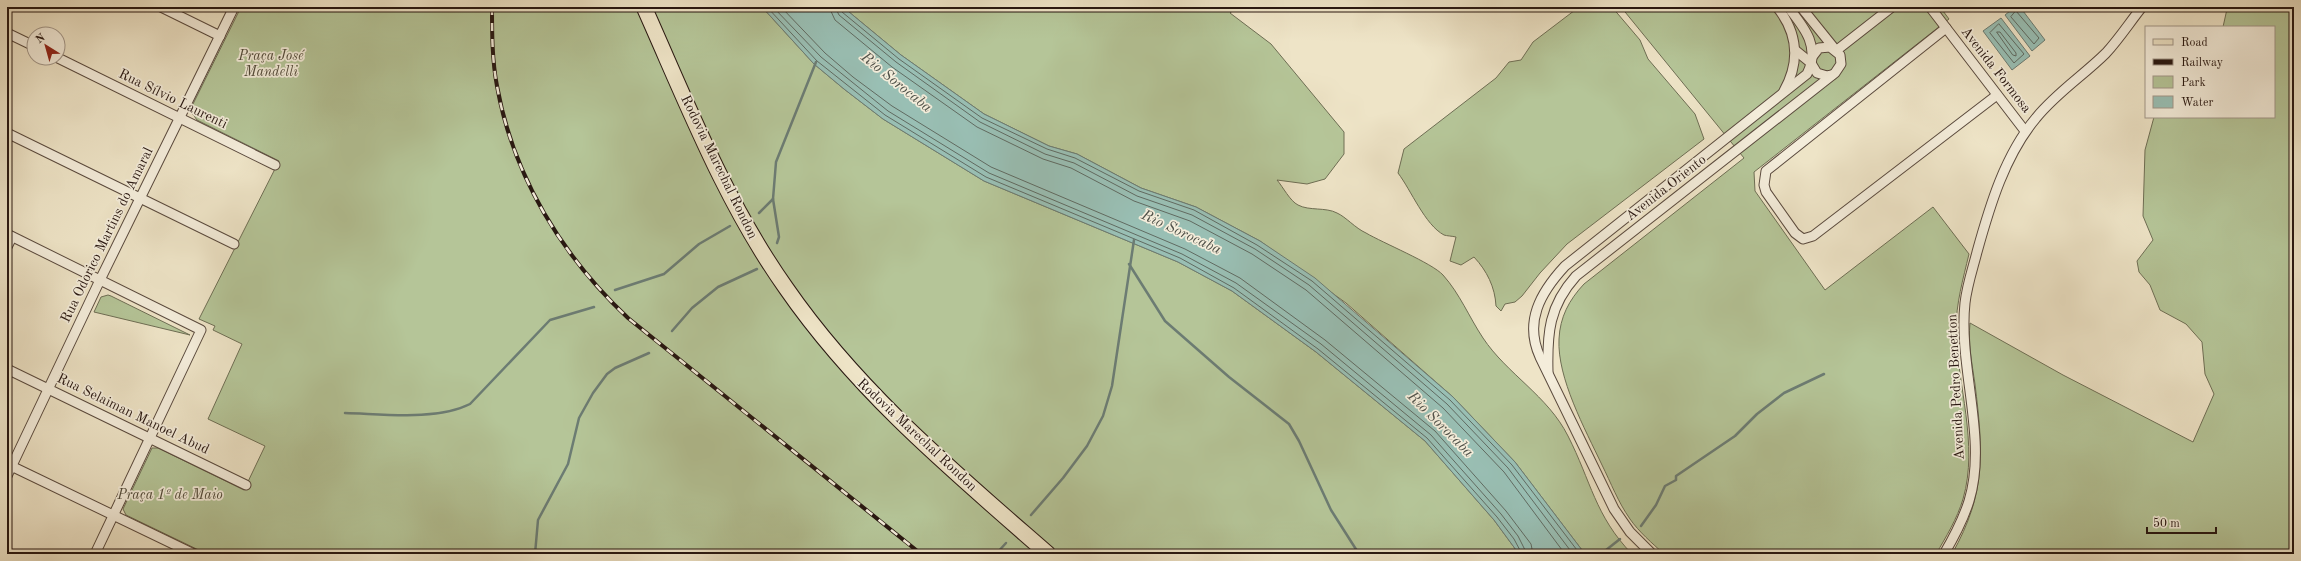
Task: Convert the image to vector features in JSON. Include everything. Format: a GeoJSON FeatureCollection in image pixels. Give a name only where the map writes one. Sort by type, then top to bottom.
{"type":"FeatureCollection","features":[{"type":"Feature","properties":{"kind":"main road","name":"Rodovia Marechal Rondon"},"geometry":{"type":"LineString","coordinates":[[644,7],[730,195],[769,264],[801,310],[835,353],[891,414],[1048,554]]}},
{"type":"Feature","properties":{"kind":"street"},"geometry":{"type":"LineString","coordinates":[[161,7],[220,36]]}},
{"type":"Feature","properties":{"kind":"street","name":"Rua Odorico Martins do Amaral"},"geometry":{"type":"LineString","coordinates":[[7,476],[9,465],[48,389],[234,7]]}},
{"type":"Feature","properties":{"kind":"street","name":"Avenida Oriento"},"geometry":{"type":"LineString","coordinates":[[1777,7],[1791,27],[1795,50],[1790,80],[1781,96]]}},
{"type":"Feature","properties":{"kind":"street"},"geometry":{"type":"LineString","coordinates":[[1788,7],[1810,36],[1812,60],[1817,73],[1822,75],[1832,75]]}},
{"type":"Feature","properties":{"kind":"street"},"geometry":{"type":"LineString","coordinates":[[1801,7],[1835,49]]}},
{"type":"Feature","properties":{"kind":"street"},"geometry":{"type":"LineString","coordinates":[[1835,49],[1892,7]]}},
{"type":"Feature","properties":{"kind":"street","name":"Avenida Formosa"},"geometry":{"type":"LineString","coordinates":[[1930,7],[2025,131]]}},
{"type":"Feature","properties":{"kind":"street","name":"Avenida Pedro Benetton"},"geometry":{"type":"LineString","coordinates":[[1944,554],[1962,522],[1973,482],[1975,458],[1973,424],[1963,329],[1965,301],[1971,275],[1994,198],[2007,164],[2025,131],[2058,96],[2106,52],[2142,7]]}},
{"type":"Feature","properties":{"kind":"street"},"geometry":{"type":"LineString","coordinates":[[1791,27],[1810,36]]}},
{"type":"Feature","properties":{"kind":"street"},"geometry":{"type":"LineString","coordinates":[[1946,28],[1766,171],[1764,185],[1766,192],[1795,233],[1803,239],[1813,236],[1997,96]]}},
{"type":"Feature","properties":{"kind":"street"},"geometry":{"type":"LineString","coordinates":[[7,33],[26,42]]}},
{"type":"Feature","properties":{"kind":"street"},"geometry":{"type":"LineString","coordinates":[[1812,60],[1819,48],[1824,46],[1835,49]]}},
{"type":"Feature","properties":{"kind":"street","name":"Avenida Oriento"},"geometry":{"type":"LineString","coordinates":[[1548,374],[1548,338],[1551,321],[1559,297],[1576,276],[1832,75],[1841,64],[1840,55],[1835,49]]}},
{"type":"Feature","properties":{"kind":"street"},"geometry":{"type":"LineString","coordinates":[[1795,50],[1812,60]]}},
{"type":"Feature","properties":{"kind":"street","name":"Avenida Oriento"},"geometry":{"type":"LineString","coordinates":[[1652,554],[1630,532],[1614,509],[1534,346],[1533,326],[1537,307],[1553,279],[1576,257],[1803,78],[1812,60]]}},
{"type":"Feature","properties":{"kind":"street","name":"Rua Sílvio Laurenti"},"geometry":{"type":"LineString","coordinates":[[66,62],[275,165]]}},
{"type":"Feature","properties":{"kind":"street"},"geometry":{"type":"LineString","coordinates":[[7,134],[234,244]]}},
{"type":"Feature","properties":{"kind":"street"},"geometry":{"type":"LineString","coordinates":[[7,247],[10,236],[201,330],[95,554]]}},
{"type":"Feature","properties":{"kind":"street","name":"Rua Selaiman Manoel Abud"},"geometry":{"type":"LineString","coordinates":[[7,369],[246,485]]}},
{"type":"Feature","properties":{"kind":"street"},"geometry":{"type":"LineString","coordinates":[[9,465],[194,554]]}},
{"type":"Feature","properties":{"kind":"green space"},"geometry":{"type":"Polygon","coordinates":[[[241,7],[762,7],[814,64],[844,89],[883,119],[984,181],[1178,262],[1232,291],[1316,352],[1425,441],[1494,520],[1519,554],[207,554],[126,515],[123,509],[152,448],[158,448],[244,490],[265,446],[208,419],[242,344],[213,330],[215,326],[199,319],[279,161],[197,120],[192,113],[193,104],[241,7]]]}},
{"type":"Feature","properties":{"kind":"green space"},"geometry":{"type":"Polygon","coordinates":[[[843,7],[1237,7],[1230,13],[1271,44],[1344,132],[1344,154],[1325,179],[1307,184],[1277,180],[1287,194],[1295,203],[1302,207],[1328,210],[1337,213],[1362,231],[1418,259],[1443,275],[1449,282],[1483,338],[1493,351],[1539,397],[1560,422],[1576,452],[1602,512],[1620,540],[1632,554],[1585,554],[1515,462],[1453,397],[1346,303],[1260,241],[1196,207],[1141,188],[1077,154],[1049,146],[984,114],[901,55],[843,7]]]}},
{"type":"Feature","properties":{"kind":"green space"},"geometry":{"type":"Polygon","coordinates":[[[1579,7],[1612,7],[1640,40],[1648,59],[1695,114],[1704,139],[1567,244],[1540,273],[1522,296],[1515,302],[1505,304],[1501,311],[1496,306],[1490,280],[1474,257],[1461,265],[1450,261],[1456,237],[1444,235],[1437,230],[1419,207],[1398,173],[1404,149],[1496,78],[1509,62],[1521,60],[1533,42],[1579,7]]]}},
{"type":"Feature","properties":{"kind":"green space"},"geometry":{"type":"Polygon","coordinates":[[[1621,7],[1940,7],[1949,19],[1754,172],[1755,191],[1825,290],[1933,207],[1969,254],[1962,282],[1956,320],[1957,350],[1968,436],[1969,457],[1967,478],[1963,499],[1958,514],[1936,554],[1664,554],[1637,528],[1622,506],[1580,420],[1567,387],[1562,370],[1559,339],[1563,316],[1574,296],[1584,284],[1744,158],[1621,7]]]}},
{"type":"Feature","properties":{"kind":"green space"},"geometry":{"type":"Polygon","coordinates":[[[2223,7],[2294,7],[2294,554],[1952,554],[1971,511],[1977,491],[1980,471],[1980,430],[1970,346],[1970,323],[2063,375],[2193,442],[2214,394],[2205,374],[2202,342],[2186,324],[2160,310],[2150,285],[2139,272],[2137,261],[2153,240],[2143,216],[2145,150],[2154,118],[2275,118],[2275,26],[2223,26],[2227,9],[2223,7]]]}},
{"type":"Feature","properties":{"kind":"green space"},"geometry":{"type":"Polygon","coordinates":[[[108,295],[190,335],[94,312],[101,297],[108,295]]]}},
{"type":"Feature","properties":{"kind":"water","name":"Rio Sorocaba"},"geometry":{"type":"Polygon","coordinates":[[[762,7],[843,7],[901,55],[984,114],[1049,146],[1077,154],[1141,188],[1196,207],[1260,241],[1315,278],[1453,397],[1515,462],[1585,554],[1519,554],[1494,520],[1425,441],[1316,352],[1232,291],[1178,262],[984,181],[883,119],[844,89],[814,64],[762,7]]]}},
{"type":"Feature","properties":{"kind":"water"},"geometry":{"type":"Polygon","coordinates":[[[2015,7],[2020,7],[2045,40],[2032,51],[2005,15],[2015,7]]]}},
{"type":"Feature","properties":{"kind":"water"},"geometry":{"type":"Polygon","coordinates":[[[2001,18],[2030,56],[2012,70],[1983,31],[2001,18]]]}},
{"type":"Feature","properties":{"kind":"waterway"},"geometry":{"type":"LineString","coordinates":[[777,243],[779,237],[773,199],[776,162],[816,62]]}},
{"type":"Feature","properties":{"kind":"waterway"},"geometry":{"type":"LineString","coordinates":[[759,213],[773,199]]}},
{"type":"Feature","properties":{"kind":"waterway"},"geometry":{"type":"LineString","coordinates":[[615,290],[664,274],[699,244],[730,226]]}},
{"type":"Feature","properties":{"kind":"waterway"},"geometry":{"type":"LineString","coordinates":[[1031,515],[1063,478],[1087,446],[1103,416],[1112,386],[1134,240]]}},
{"type":"Feature","properties":{"kind":"waterway"},"geometry":{"type":"LineString","coordinates":[[1129,264],[1165,321],[1229,377],[1289,424],[1299,441],[1331,510],[1359,554]]}},
{"type":"Feature","properties":{"kind":"waterway"},"geometry":{"type":"LineString","coordinates":[[672,331],[692,308],[718,287],[757,269]]}},
{"type":"Feature","properties":{"kind":"waterway"},"geometry":{"type":"LineString","coordinates":[[345,413],[426,415],[441,413],[470,404],[550,320],[594,307]]}},
{"type":"Feature","properties":{"kind":"waterway"},"geometry":{"type":"LineString","coordinates":[[535,554],[538,520],[568,464],[579,418],[593,393],[607,374],[615,368],[649,353]]}},
{"type":"Feature","properties":{"kind":"waterway"},"geometry":{"type":"LineString","coordinates":[[1641,526],[1656,505],[1665,486],[1676,480],[1676,476],[1735,436],[1757,414],[1784,393],[1824,374]]}},
{"type":"Feature","properties":{"kind":"waterway"},"geometry":{"type":"LineString","coordinates":[[1601,554],[1620,539]]}},
{"type":"Feature","properties":{"kind":"waterway"},"geometry":{"type":"LineString","coordinates":[[996,554],[1006,543]]}},
{"type":"Feature","properties":{"kind":"railway"},"geometry":{"type":"LineString","coordinates":[[492,7],[495,76],[505,119],[515,152],[528,183],[544,212],[562,241],[582,268],[604,294],[628,318],[921,554]]}},
{"type":"Feature","properties":{"kind":"park label","name":"Praça José Mandelli"},"geometry":{"type":"Point","coordinates":[271,64]}},
{"type":"Feature","properties":{"kind":"park label","name":"Praça 1º de Maio"},"geometry":{"type":"Point","coordinates":[170,495]}}]}
